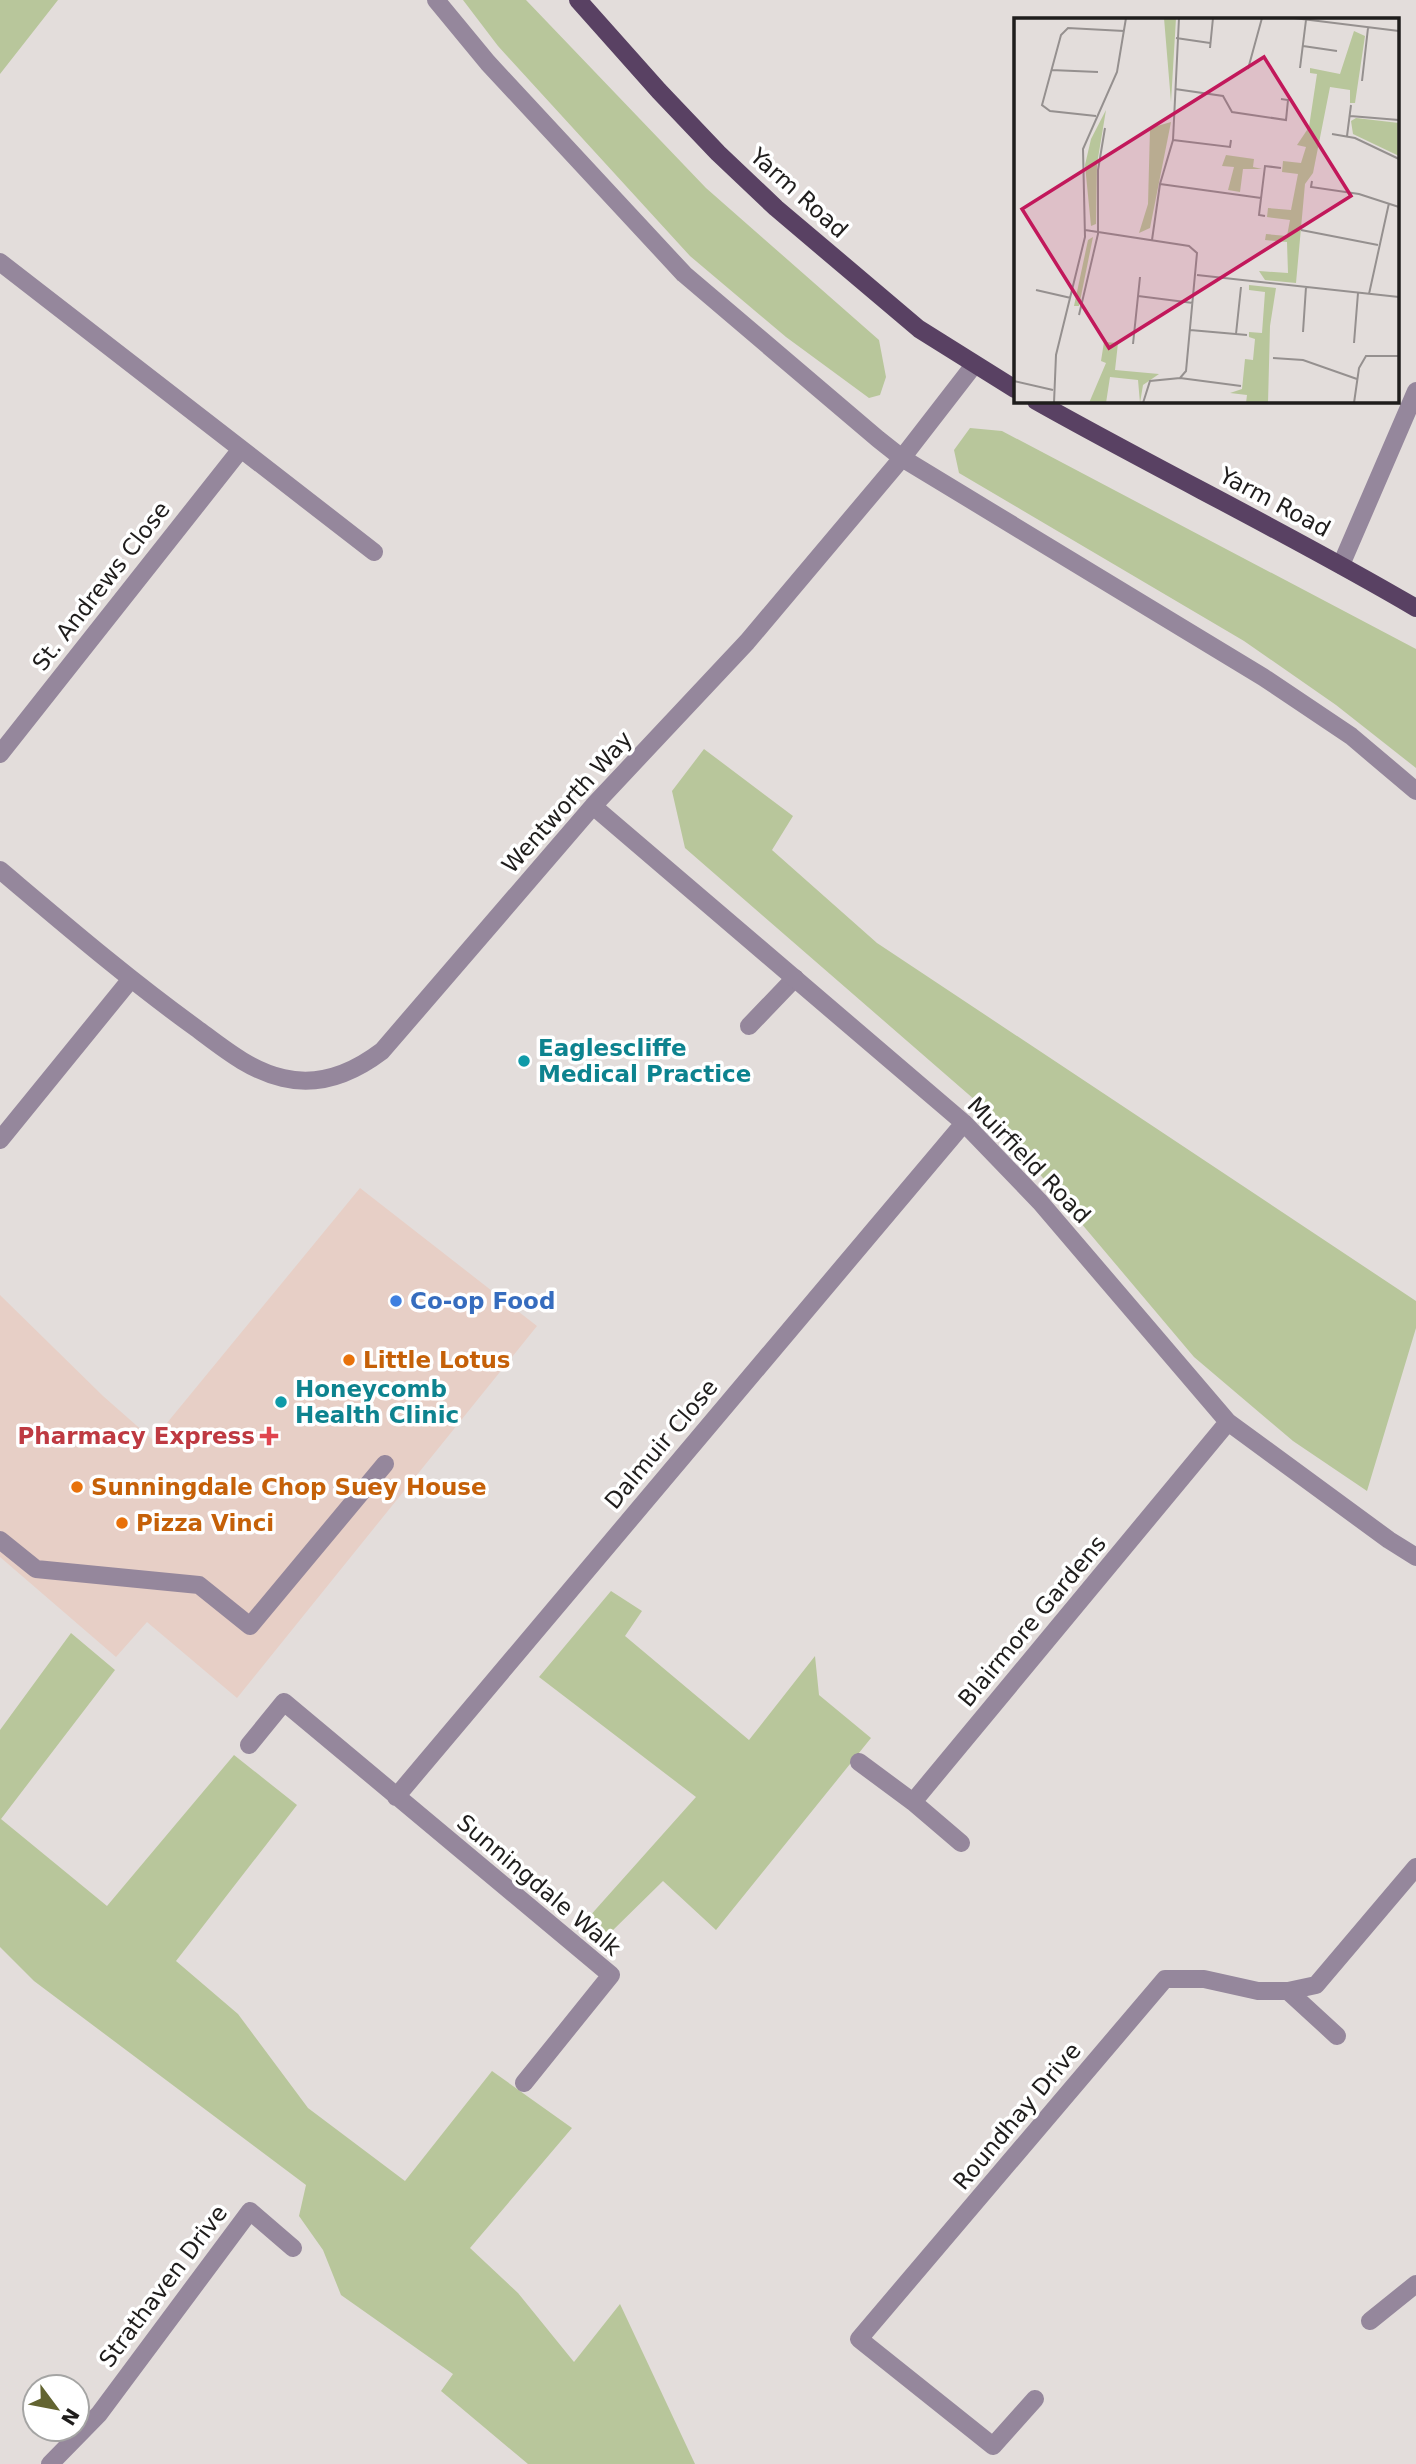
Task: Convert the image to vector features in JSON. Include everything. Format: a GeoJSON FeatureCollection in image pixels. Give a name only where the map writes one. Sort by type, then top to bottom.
{"type":"FeatureCollection","features":[{"type":"Feature","properties":{"kind":"main road","name":"Yarm Road"},"geometry":{"type":"LineString","coordinates":[[578,0],[718,153],[776,208],[919,329],[1014,388]]}},
{"type":"Feature","properties":{"kind":"main road","name":"Yarm Road"},"geometry":{"type":"LineString","coordinates":[[1038,402],[1416,608]]}},
{"type":"Feature","properties":{"kind":"street"},"geometry":{"type":"LineString","coordinates":[[436,0],[488,63],[684,274],[902,458],[1263,677],[1351,736],[1416,790]]}},
{"type":"Feature","properties":{"kind":"street"},"geometry":{"type":"LineString","coordinates":[[0,262],[374,552]]}},
{"type":"Feature","properties":{"kind":"street","name":"Wentworth Way"},"geometry":{"type":"LineString","coordinates":[[0,870],[131,979],[257,1070],[285,1079],[300,1080],[345,1074],[364,1065],[382,1051],[593,806],[747,642],[902,458],[974,365]]}},
{"type":"Feature","properties":{"kind":"street"},"geometry":{"type":"LineString","coordinates":[[1341,565],[1416,391]]}},
{"type":"Feature","properties":{"kind":"street","name":"St. Andrews Close"},"geometry":{"type":"LineString","coordinates":[[0,754],[241,449]]}},
{"type":"Feature","properties":{"kind":"street","name":"Muirfield Road"},"geometry":{"type":"LineString","coordinates":[[593,806],[964,1123],[1040,1202],[1228,1422],[1416,1557]]}},
{"type":"Feature","properties":{"kind":"street"},"geometry":{"type":"LineString","coordinates":[[749,1026],[795,978]]}},
{"type":"Feature","properties":{"kind":"street"},"geometry":{"type":"LineString","coordinates":[[0,1140],[131,979]]}},
{"type":"Feature","properties":{"kind":"street","name":"Dalmuir Close"},"geometry":{"type":"LineString","coordinates":[[396,1797],[964,1123]]}},
{"type":"Feature","properties":{"kind":"street","name":"Blairmore Gardens"},"geometry":{"type":"LineString","coordinates":[[914,1802],[1228,1422]]}},
{"type":"Feature","properties":{"kind":"street"},"geometry":{"type":"LineString","coordinates":[[0,1540],[36,1569],[199,1585],[250,1626],[385,1464]]}},
{"type":"Feature","properties":{"kind":"street"},"geometry":{"type":"LineString","coordinates":[[249,1745],[284,1702],[396,1797]]}},
{"type":"Feature","properties":{"kind":"street"},"geometry":{"type":"LineString","coordinates":[[859,1762],[914,1802],[961,1843]]}},
{"type":"Feature","properties":{"kind":"street","name":"Sunningdale Walk"},"geometry":{"type":"LineString","coordinates":[[396,1797],[611,1975],[524,2082]]}},
{"type":"Feature","properties":{"kind":"street","name":"Roundhay Drive"},"geometry":{"type":"LineString","coordinates":[[1035,2399],[993,2446],[859,2339],[1165,1979],[1204,1979],[1258,1991],[1288,1991],[1316,1985],[1416,1867]]}},
{"type":"Feature","properties":{"kind":"street"},"geometry":{"type":"LineString","coordinates":[[1288,1991],[1336,2036]]}},
{"type":"Feature","properties":{"kind":"street","name":"Strathaven Drive"},"geometry":{"type":"LineString","coordinates":[[50,2464],[99,2414],[250,2211],[293,2248]]}},
{"type":"Feature","properties":{"kind":"street"},"geometry":{"type":"LineString","coordinates":[[1370,2321],[1412,2296]]}},
{"type":"Feature","properties":{"kind":"shaded area"},"geometry":{"type":"Polygon","coordinates":[[[360,1188],[537,1326],[237,1698],[147,1622],[116,1657],[0,1557],[0,1295],[103,1396],[153,1440],[360,1188]]]}},
{"type":"Feature","properties":{"kind":"green space"},"geometry":{"type":"Polygon","coordinates":[[[0,0],[58,0],[0,74],[0,0]]]}},
{"type":"Feature","properties":{"kind":"green space"},"geometry":{"type":"Polygon","coordinates":[[[463,0],[526,0],[706,188],[879,340],[886,377],[880,395],[869,398],[786,337],[690,256],[498,46],[463,0]]]}},
{"type":"Feature","properties":{"kind":"green space"},"geometry":{"type":"Polygon","coordinates":[[[970,428],[1002,431],[1416,649],[1416,768],[1336,705],[1244,641],[959,473],[954,450],[970,428]]]}},
{"type":"Feature","properties":{"kind":"green space"},"geometry":{"type":"Polygon","coordinates":[[[704,749],[793,816],[772,850],[877,943],[1416,1301],[1416,1328],[1367,1491],[1293,1441],[1194,1357],[983,1107],[685,848],[672,791],[704,749]]]}},
{"type":"Feature","properties":{"kind":"green space"},"geometry":{"type":"Polygon","coordinates":[[[611,1591],[642,1611],[625,1636],[749,1740],[815,1656],[819,1695],[871,1738],[716,1930],[663,1881],[609,1934],[588,1918],[696,1797],[539,1677],[611,1591]]]}},
{"type":"Feature","properties":{"kind":"green space"},"geometry":{"type":"Polygon","coordinates":[[[71,1633],[115,1670],[1,1819],[107,1906],[234,1755],[297,1805],[176,1961],[238,2014],[308,2108],[405,2181],[492,2071],[572,2128],[470,2248],[518,2293],[574,2362],[620,2304],[695,2464],[528,2464],[441,2391],[453,2374],[341,2295],[323,2250],[299,2216],[306,2185],[34,1981],[0,1947],[0,1730],[71,1633]]]}},
{"type":"Feature","properties":{"kind":"place","name":"Eaglescliffe Medical Practice"},"geometry":{"type":"Point","coordinates":[524,1061]}},
{"type":"Feature","properties":{"kind":"place","name":"Co-op Food"},"geometry":{"type":"Point","coordinates":[396,1301]}},
{"type":"Feature","properties":{"kind":"place","name":"Little Lotus"},"geometry":{"type":"Point","coordinates":[349,1360]}},
{"type":"Feature","properties":{"kind":"place","name":"Honeycomb Health Clinic"},"geometry":{"type":"Point","coordinates":[281,1402]}},
{"type":"Feature","properties":{"kind":"place","name":"Pharmacy Express"},"geometry":{"type":"Point","coordinates":[269,1436]}},
{"type":"Feature","properties":{"kind":"place","name":"Sunningdale Chop Suey House"},"geometry":{"type":"Point","coordinates":[77,1487]}},
{"type":"Feature","properties":{"kind":"place","name":"Pizza Vinci"},"geometry":{"type":"Point","coordinates":[122,1523]}}]}
